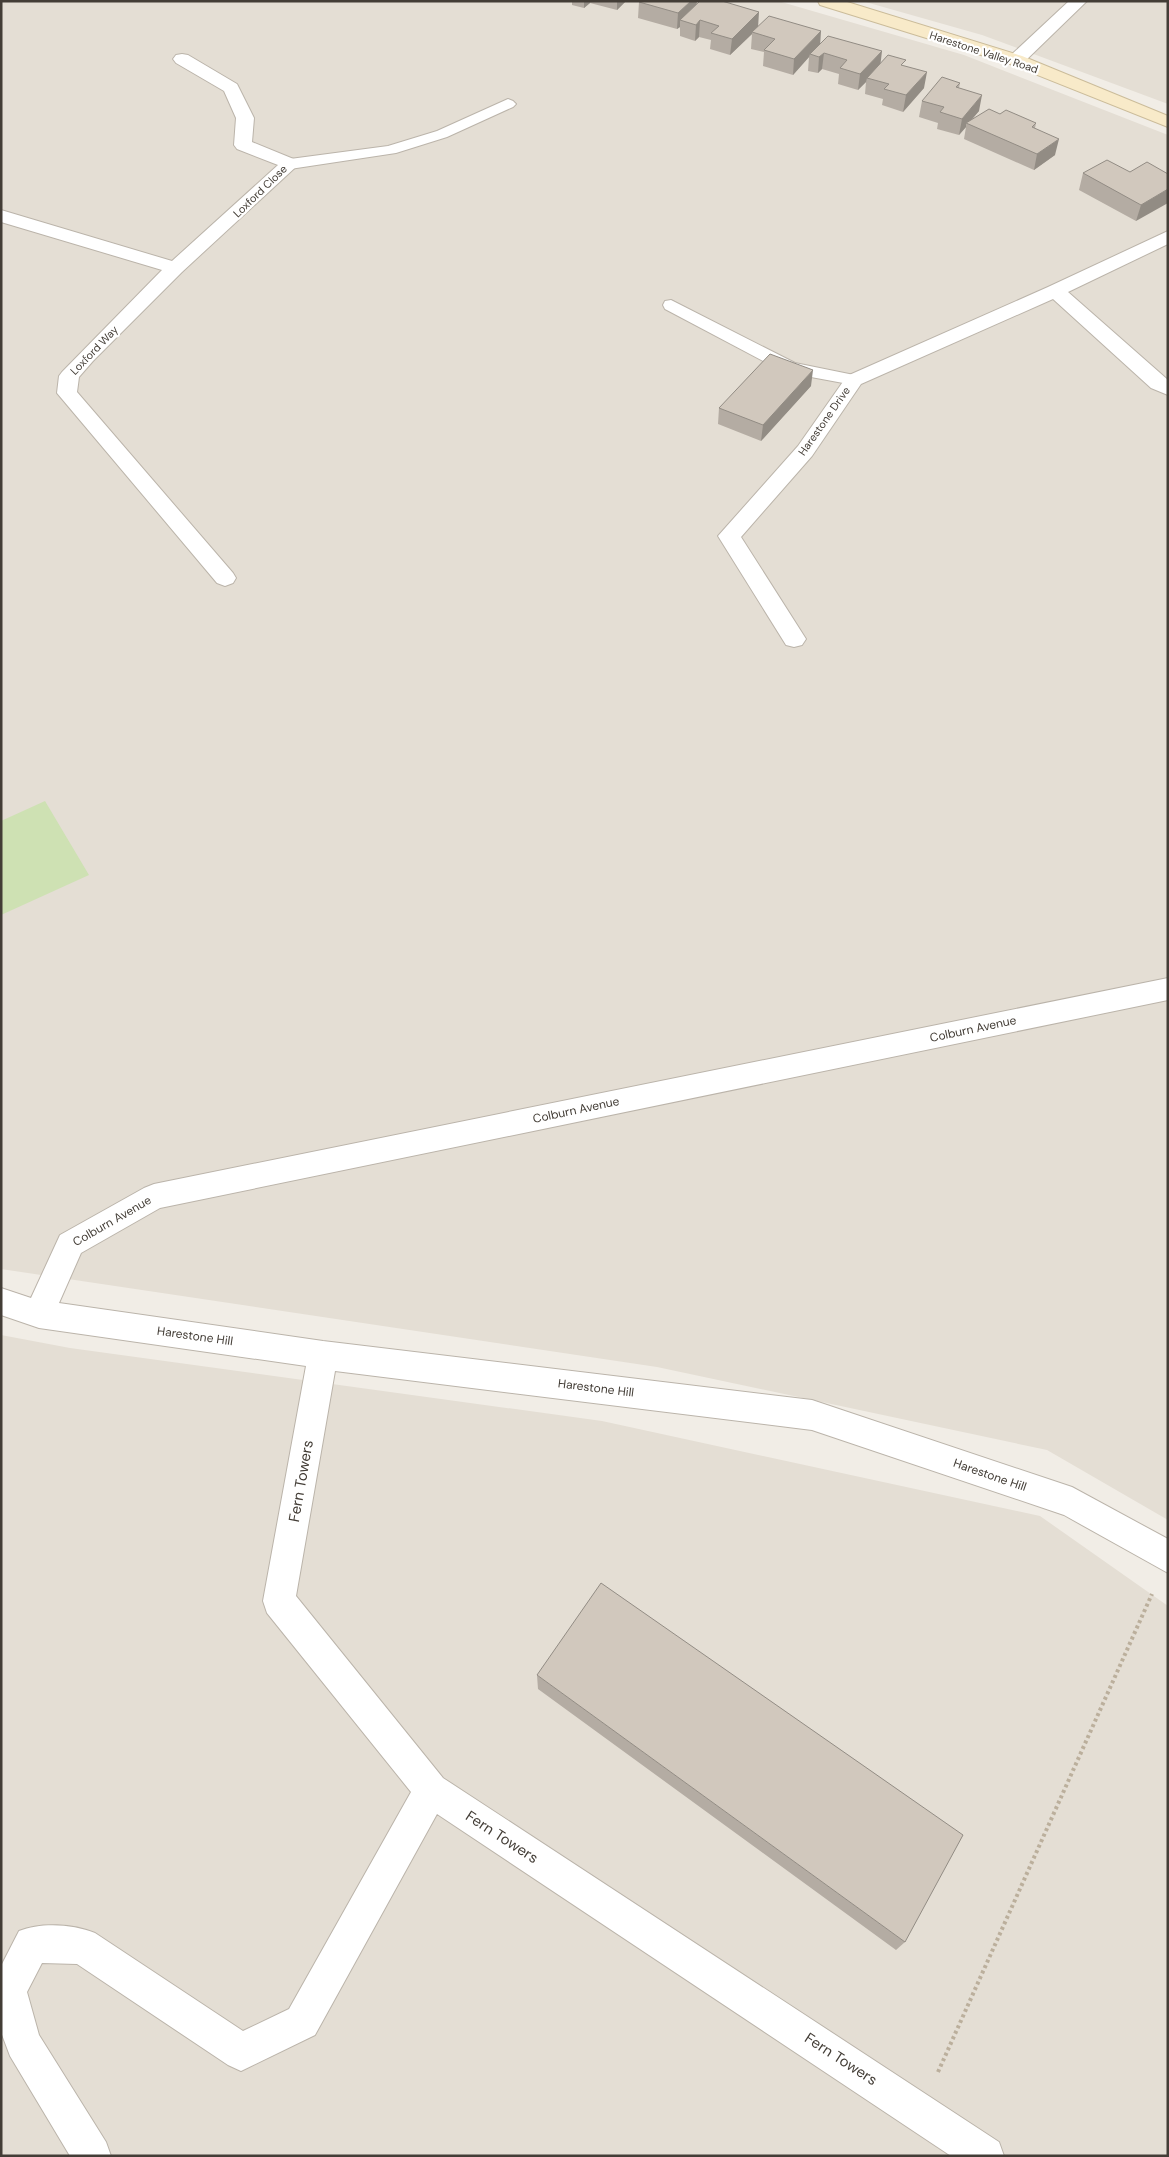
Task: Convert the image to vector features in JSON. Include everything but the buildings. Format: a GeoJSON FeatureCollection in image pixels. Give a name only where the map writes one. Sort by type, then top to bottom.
{"type":"FeatureCollection","features":[{"type":"Feature","properties":{"kind":"street","name":"Harestone Valley Road"},"geometry":{"type":"LineString","coordinates":[[826,1],[1016,60],[1168,122]]}},
{"type":"Feature","properties":{"kind":"street"},"geometry":{"type":"LineString","coordinates":[[1016,60],[1079,1]]}},
{"type":"Feature","properties":{"kind":"street","name":"Loxford Close"},"geometry":{"type":"LineString","coordinates":[[175,268],[290,164],[243,145],[245,118],[232,88],[182,59]]}},
{"type":"Feature","properties":{"kind":"street"},"geometry":{"type":"LineString","coordinates":[[1,216],[175,268]]}},
{"type":"Feature","properties":{"kind":"street","name":"Harestone Drive"},"geometry":{"type":"LineString","coordinates":[[794,639],[729,536],[805,451],[854,380],[1055,292],[1168,237]]}},
{"type":"Feature","properties":{"kind":"street","name":"Loxford Way"},"geometry":{"type":"LineString","coordinates":[[175,268],[69,376],[67,393],[225,578]]}},
{"type":"Feature","properties":{"kind":"street"},"geometry":{"type":"LineString","coordinates":[[1055,292],[1158,383],[1168,389]]}},
{"type":"Feature","properties":{"kind":"street","name":"Colburn Avenue"},"geometry":{"type":"LineString","coordinates":[[40,1314],[70,1244],[154,1197],[1168,989]]}},
{"type":"Feature","properties":{"kind":"street","name":"Harestone Hill"},"geometry":{"type":"LineString","coordinates":[[1,1301],[40,1314],[323,1354],[812,1415],[1072,1502],[1168,1557]]}},
{"type":"Feature","properties":{"kind":"street","name":"Fern Towers"},"geometry":{"type":"LineString","coordinates":[[323,1354],[279,1601],[431,1790],[985,2156]]}},
{"type":"Feature","properties":{"kind":"street"},"geometry":{"type":"LineString","coordinates":[[92,2156],[23,2043],[8,1991],[32,1944],[82,1946],[241,2052],[302,2022],[431,1790]]}},
{"type":"Feature","properties":{"kind":"lane"},"geometry":{"type":"LineString","coordinates":[[290,164],[390,150],[442,134],[508,104]]}},
{"type":"Feature","properties":{"kind":"lane"},"geometry":{"type":"LineString","coordinates":[[671,305],[790,368],[854,380]]}},
{"type":"Feature","properties":{"kind":"path"},"geometry":{"type":"LineString","coordinates":[[920,2112],[1156,1586]]}},
{"type":"Feature","properties":{"kind":"shaded area"},"geometry":{"type":"Polygon","coordinates":[[[1,1],[778,1],[964,55],[1168,135],[1168,1520],[1047,1450],[657,1367],[1,1269],[1,1]]]}},
{"type":"Feature","properties":{"kind":"shaded area"},"geometry":{"type":"Polygon","coordinates":[[[862,1],[1168,1],[1168,104],[982,35],[862,1]]]}},
{"type":"Feature","properties":{"kind":"shaded area"},"geometry":{"type":"Polygon","coordinates":[[[1,1335],[70,1348],[602,1421],[1040,1516],[1168,1606],[1168,2156],[1,2156],[1,1335]]]}},
{"type":"Feature","properties":{"kind":"green space"},"geometry":{"type":"Polygon","coordinates":[[[45,801],[89,875],[1,915],[1,821],[45,801]]]}}]}
